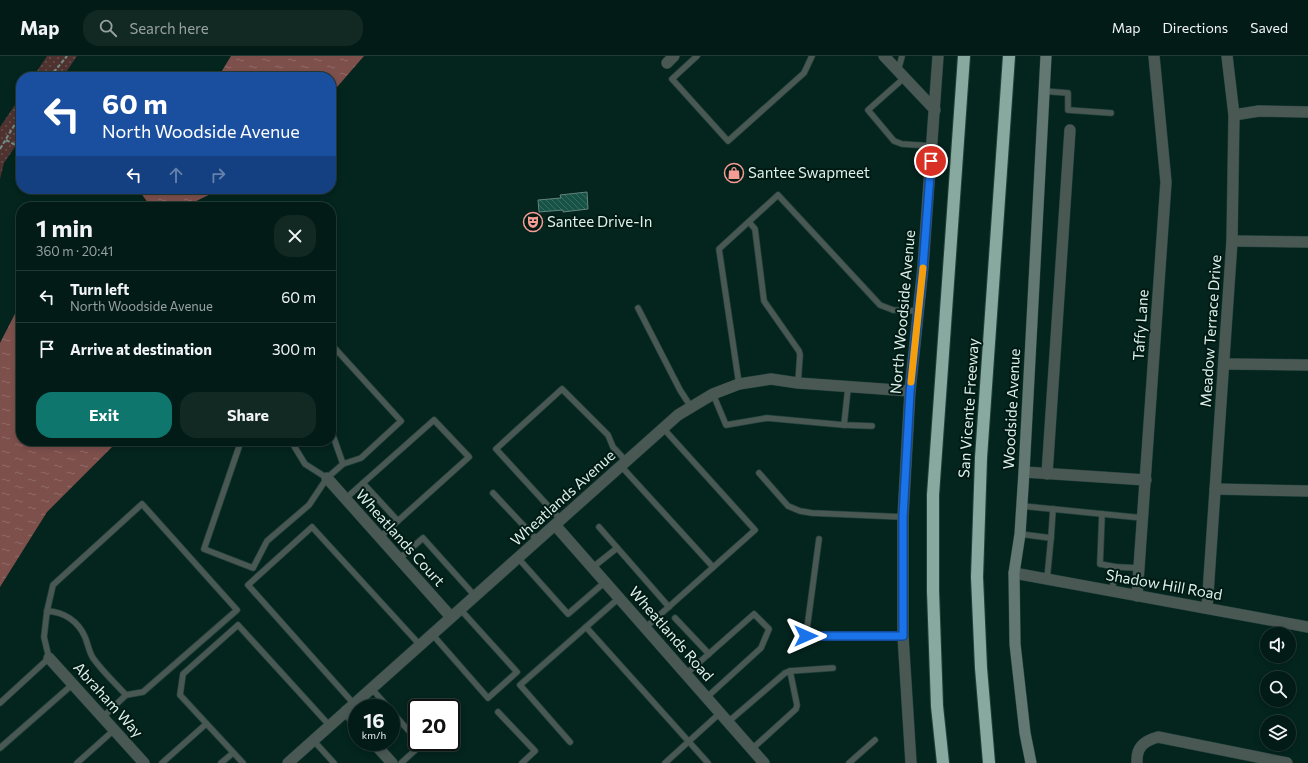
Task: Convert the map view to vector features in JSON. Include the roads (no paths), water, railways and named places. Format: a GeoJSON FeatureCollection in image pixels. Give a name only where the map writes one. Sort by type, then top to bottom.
{"type":"FeatureCollection","features":[{"type":"Feature","properties":{"kind":"highway","name":"San Vicente Freeway"},"geometry":{"type":"LineString","coordinates":[[943,763],[937,706],[934,614],[933,495],[964,56]]}},
{"type":"Feature","properties":{"kind":"highway","name":"San Vicente Freeway"},"geometry":{"type":"LineString","coordinates":[[989,763],[981,668],[977,569],[981,458],[1009,56]]}},
{"type":"Feature","properties":{"kind":"main road","name":"Woodside Avenue"},"geometry":{"type":"LineString","coordinates":[[1031,763],[1025,733],[1015,644],[1014,573],[1020,534],[1024,472],[1046,56]]}},
{"type":"Feature","properties":{"kind":"street"},"geometry":{"type":"LineString","coordinates":[[884,56],[934,110]]}},
{"type":"Feature","properties":{"kind":"street","name":"North Woodside Avenue"},"geometry":{"type":"LineString","coordinates":[[911,763],[903,636],[903,517],[910,392],[932,146],[938,56]]}},
{"type":"Feature","properties":{"kind":"street","name":"Taffy Lane"},"geometry":{"type":"LineString","coordinates":[[1137,596],[1166,182],[1154,56]]}},
{"type":"Feature","properties":{"kind":"street","name":"Meadow Terrace Drive"},"geometry":{"type":"LineString","coordinates":[[1207,608],[1232,241],[1234,115],[1227,56]]}},
{"type":"Feature","properties":{"kind":"street"},"geometry":{"type":"LineString","coordinates":[[1234,115],[1259,111],[1308,112]]}},
{"type":"Feature","properties":{"kind":"street"},"geometry":{"type":"LineString","coordinates":[[1047,474],[1070,130]]}},
{"type":"Feature","properties":{"kind":"street"},"geometry":{"type":"LineString","coordinates":[[1232,241],[1308,242]]}},
{"type":"Feature","properties":{"kind":"street"},"geometry":{"type":"LineString","coordinates":[[1224,364],[1308,366]]}},
{"type":"Feature","properties":{"kind":"street","name":"Wheatlands Avenue"},"geometry":{"type":"LineString","coordinates":[[359,699],[678,415],[713,394],[739,384],[771,379],[848,388],[910,392]]}},
{"type":"Feature","properties":{"kind":"street"},"geometry":{"type":"LineString","coordinates":[[1024,472],[1146,480]]}},
{"type":"Feature","properties":{"kind":"street","name":"Wheatlands Court"},"geometry":{"type":"LineString","coordinates":[[327,478],[452,617]]}},
{"type":"Feature","properties":{"kind":"street"},"geometry":{"type":"LineString","coordinates":[[1215,489],[1308,491]]}},
{"type":"Feature","properties":{"kind":"street","name":"Wheatlands Road"},"geometry":{"type":"LineString","coordinates":[[558,523],[592,568],[764,763]]}},
{"type":"Feature","properties":{"kind":"street","name":"Shadow Hill Road"},"geometry":{"type":"LineString","coordinates":[[1014,573],[1308,627]]}},
{"type":"Feature","properties":{"kind":"street","name":"Abraham Way"},"geometry":{"type":"LineString","coordinates":[[49,658],[144,763]]}},
{"type":"Feature","properties":{"kind":"street","name":"Wheatlands Avenue"},"geometry":{"type":"LineString","coordinates":[[288,763],[348,710]]}},
{"type":"Feature","properties":{"kind":"street"},"geometry":{"type":"LineString","coordinates":[[1137,763],[1140,747],[1149,740],[1158,737],[1287,763]]}},
{"type":"Feature","properties":{"kind":"street"},"geometry":{"type":"LineString","coordinates":[[381,751],[392,763]]}},
{"type":"Feature","properties":{"kind":"lane"},"geometry":{"type":"LineString","coordinates":[[697,56],[672,79],[728,141],[804,73],[812,56]]}},
{"type":"Feature","properties":{"kind":"lane"},"geometry":{"type":"LineString","coordinates":[[902,56],[901,74],[868,110],[894,141],[902,144],[932,146]]}},
{"type":"Feature","properties":{"kind":"lane"},"geometry":{"type":"LineString","coordinates":[[1043,91],[1068,93],[1068,110],[1111,113]]}},
{"type":"Feature","properties":{"kind":"lane"},"geometry":{"type":"LineString","coordinates":[[739,384],[719,249],[778,195],[880,305],[894,310],[918,311]]}},
{"type":"Feature","properties":{"kind":"lane"},"geometry":{"type":"LineString","coordinates":[[749,222],[755,229],[764,301],[796,346],[800,355],[798,383]]}},
{"type":"Feature","properties":{"kind":"lane"},"geometry":{"type":"LineString","coordinates":[[638,308],[680,390],[691,407]]}},
{"type":"Feature","properties":{"kind":"lane"},"geometry":{"type":"LineString","coordinates":[[239,446],[204,549],[253,568],[268,541],[309,505],[327,478],[343,464],[361,458],[401,421],[336,350]]}},
{"type":"Feature","properties":{"kind":"lane"},"geometry":{"type":"LineString","coordinates":[[558,523],[496,449],[562,388],[608,436],[624,464],[713,567]]}},
{"type":"Feature","properties":{"kind":"lane"},"geometry":{"type":"LineString","coordinates":[[844,425],[848,388]]}},
{"type":"Feature","properties":{"kind":"lane"},"geometry":{"type":"LineString","coordinates":[[713,394],[726,425],[767,418],[872,426]]}},
{"type":"Feature","properties":{"kind":"lane"},"geometry":{"type":"LineString","coordinates":[[345,499],[434,420],[469,457],[380,537]]}},
{"type":"Feature","properties":{"kind":"lane"},"geometry":{"type":"LineString","coordinates":[[645,628],[755,530],[663,428]]}},
{"type":"Feature","properties":{"kind":"lane"},"geometry":{"type":"LineString","coordinates":[[336,444],[343,464]]}},
{"type":"Feature","properties":{"kind":"lane"},"geometry":{"type":"LineString","coordinates":[[294,446],[305,464],[327,478]]}},
{"type":"Feature","properties":{"kind":"lane"},"geometry":{"type":"LineString","coordinates":[[759,473],[788,506],[800,510],[812,513],[903,517]]}},
{"type":"Feature","properties":{"kind":"lane"},"geometry":{"type":"LineString","coordinates":[[363,483],[398,521]]}},
{"type":"Feature","properties":{"kind":"lane"},"geometry":{"type":"LineString","coordinates":[[493,493],[538,541]]}},
{"type":"Feature","properties":{"kind":"lane"},"geometry":{"type":"LineString","coordinates":[[0,702],[49,658],[44,637],[46,611],[53,585],[142,504],[237,610],[143,692],[126,694],[103,718]]}},
{"type":"Feature","properties":{"kind":"lane"},"geometry":{"type":"LineString","coordinates":[[1021,506],[1143,518]]}},
{"type":"Feature","properties":{"kind":"lane"},"geometry":{"type":"LineString","coordinates":[[1047,579],[1054,509]]}},
{"type":"Feature","properties":{"kind":"lane"},"geometry":{"type":"LineString","coordinates":[[1102,514],[1100,564],[1116,567],[1140,568]]}},
{"type":"Feature","properties":{"kind":"lane"},"geometry":{"type":"LineString","coordinates":[[348,706],[248,585],[312,527],[420,645]]}},
{"type":"Feature","properties":{"kind":"lane"},"geometry":{"type":"LineString","coordinates":[[599,527],[669,606]]}},
{"type":"Feature","properties":{"kind":"lane"},"geometry":{"type":"LineString","coordinates":[[1020,534],[1050,538]]}},
{"type":"Feature","properties":{"kind":"lane"},"geometry":{"type":"LineString","coordinates":[[399,558],[422,538],[475,596]]}},
{"type":"Feature","properties":{"kind":"lane"},"geometry":{"type":"LineString","coordinates":[[819,539],[806,636],[903,636]]}},
{"type":"Feature","properties":{"kind":"lane"},"geometry":{"type":"LineString","coordinates":[[592,568],[617,548]]}},
{"type":"Feature","properties":{"kind":"lane"},"geometry":{"type":"LineString","coordinates":[[518,558],[568,614],[605,582]]}},
{"type":"Feature","properties":{"kind":"lane"},"geometry":{"type":"LineString","coordinates":[[1112,591],[1116,567]]}},
{"type":"Feature","properties":{"kind":"lane"},"geometry":{"type":"LineString","coordinates":[[570,742],[520,685],[619,598]]}},
{"type":"Feature","properties":{"kind":"lane"},"geometry":{"type":"LineString","coordinates":[[432,634],[488,698],[517,672],[460,609]]}},
{"type":"Feature","properties":{"kind":"lane"},"geometry":{"type":"LineString","coordinates":[[46,611],[61,614],[75,622],[85,636],[92,656],[126,694]]}},
{"type":"Feature","properties":{"kind":"lane"},"geometry":{"type":"LineString","coordinates":[[686,674],[754,614],[769,629],[761,648],[706,698]]}},
{"type":"Feature","properties":{"kind":"lane"},"geometry":{"type":"LineString","coordinates":[[675,618],[709,654]]}},
{"type":"Feature","properties":{"kind":"lane"},"geometry":{"type":"LineString","coordinates":[[243,763],[180,695],[183,674],[238,625],[330,726]]}},
{"type":"Feature","properties":{"kind":"lane"},"geometry":{"type":"LineString","coordinates":[[586,627],[708,763]]}},
{"type":"Feature","properties":{"kind":"lane"},"geometry":{"type":"LineString","coordinates":[[728,722],[785,673],[790,671],[833,668]]}},
{"type":"Feature","properties":{"kind":"lane"},"geometry":{"type":"LineString","coordinates":[[752,749],[796,709],[797,705],[790,671]]}},
{"type":"Feature","properties":{"kind":"lane"},"geometry":{"type":"LineString","coordinates":[[0,748],[73,684]]}},
{"type":"Feature","properties":{"kind":"lane"},"geometry":{"type":"LineString","coordinates":[[371,688],[381,699]]}},
{"type":"Feature","properties":{"kind":"lane"},"geometry":{"type":"LineString","coordinates":[[498,712],[535,751],[522,763]]}},
{"type":"Feature","properties":{"kind":"lane"},"geometry":{"type":"LineString","coordinates":[[665,763],[720,713]]}},
{"type":"Feature","properties":{"kind":"lane"},"geometry":{"type":"LineString","coordinates":[[400,721],[408,730]]}},
{"type":"Feature","properties":{"kind":"lane"},"geometry":{"type":"LineString","coordinates":[[162,763],[206,724]]}},
{"type":"Feature","properties":{"kind":"lane"},"geometry":{"type":"LineString","coordinates":[[77,763],[114,730]]}},
{"type":"Feature","properties":{"kind":"lane"},"geometry":{"type":"LineString","coordinates":[[313,740],[334,763]]}},
{"type":"Feature","properties":{"kind":"lane"},"geometry":{"type":"LineString","coordinates":[[849,763],[875,740]]}},
{"type":"Feature","properties":{"kind":"lane"},"geometry":{"type":"LineString","coordinates":[[401,763],[414,751]]}},
{"type":"Feature","properties":{"kind":"lane"},"geometry":{"type":"LineString","coordinates":[[221,763],[233,752]]}},
{"type":"Feature","properties":{"kind":"water"},"geometry":{"type":"Polygon","coordinates":[[[231,56],[364,56],[336,88],[336,72],[221,72],[231,56]]]}},
{"type":"Feature","properties":{"kind":"water"},"geometry":{"type":"Polygon","coordinates":[[[142,194],[211,194],[194,202],[147,202],[142,194]]]}},
{"type":"Feature","properties":{"kind":"water"},"geometry":{"type":"Polygon","coordinates":[[[16,312],[16,446],[113,446],[47,512],[0,587],[0,343],[16,312]]]}},
{"type":"Feature","properties":{"kind":"place","name":"Santee Swapmeet"},"geometry":{"type":"Point","coordinates":[734,173]}},
{"type":"Feature","properties":{"kind":"place","name":"Santee Drive-In"},"geometry":{"type":"Point","coordinates":[533,222]}}]}
